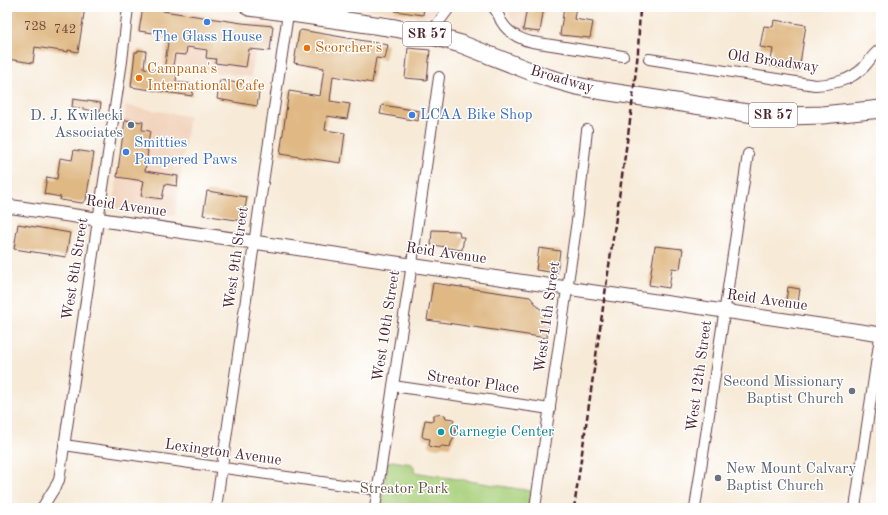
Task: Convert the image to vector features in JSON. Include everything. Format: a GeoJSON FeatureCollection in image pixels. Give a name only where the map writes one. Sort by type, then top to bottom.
{"type":"FeatureCollection","features":[{"type":"Feature","properties":{"kind":"main road","name":"Broadway"},"geometry":{"type":"LineString","coordinates":[[249,7],[289,10],[429,35],[460,44],[545,77],[597,90],[761,114],[788,116],[822,115],[881,109]]}},
{"type":"Feature","properties":{"kind":"street","name":"West 8th Street"},"geometry":{"type":"LineString","coordinates":[[42,508],[57,484],[64,446],[99,219],[122,61],[128,7]]}},
{"type":"Feature","properties":{"kind":"street"},"geometry":{"type":"LineString","coordinates":[[429,35],[450,7]]}},
{"type":"Feature","properties":{"kind":"street"},"geometry":{"type":"LineString","coordinates":[[493,7],[506,28],[520,39],[623,56]]}},
{"type":"Feature","properties":{"kind":"street","name":"West 9th Street"},"geometry":{"type":"LineString","coordinates":[[216,508],[289,10]]}},
{"type":"Feature","properties":{"kind":"street","name":"Old Broadway"},"geometry":{"type":"LineString","coordinates":[[649,59],[815,85],[841,81],[853,75],[863,68],[874,54],[881,49]]}},
{"type":"Feature","properties":{"kind":"street","name":"West 10th Street"},"geometry":{"type":"LineString","coordinates":[[375,508],[439,77]]}},
{"type":"Feature","properties":{"kind":"street","name":"West 11th Street"},"geometry":{"type":"LineString","coordinates":[[535,508],[568,287],[587,130]]}},
{"type":"Feature","properties":{"kind":"street","name":"West 12th Street"},"geometry":{"type":"LineString","coordinates":[[695,508],[748,154]]}},
{"type":"Feature","properties":{"kind":"street","name":"Reid Avenue"},"geometry":{"type":"LineString","coordinates":[[7,206],[881,332]]}},
{"type":"Feature","properties":{"kind":"street"},"geometry":{"type":"LineString","coordinates":[[855,508],[881,332]]}},
{"type":"Feature","properties":{"kind":"street","name":"Streator Place"},"geometry":{"type":"LineString","coordinates":[[393,386],[550,409]]}},
{"type":"Feature","properties":{"kind":"street","name":"Lexington Avenue"},"geometry":{"type":"LineString","coordinates":[[64,446],[378,490]]}},
{"type":"Feature","properties":{"kind":"shaded area"},"geometry":{"type":"Polygon","coordinates":[[[141,7],[157,7],[273,25],[274,27],[270,53],[255,52],[251,77],[162,65],[166,38],[137,34],[141,7]]]}},
{"type":"Feature","properties":{"kind":"shaded area"},"geometry":{"type":"Polygon","coordinates":[[[360,7],[438,7],[430,16],[423,18],[360,7]]]}},
{"type":"Feature","properties":{"kind":"shaded area"},"geometry":{"type":"Polygon","coordinates":[[[507,7],[545,7],[541,34],[522,31],[514,23],[508,13],[507,7]]]}},
{"type":"Feature","properties":{"kind":"shaded area"},"geometry":{"type":"Polygon","coordinates":[[[126,106],[189,116],[175,216],[113,208],[126,106]]]}},
{"type":"Feature","properties":{"kind":"green space","name":"Streator Park"},"geometry":{"type":"Polygon","coordinates":[[[392,461],[412,464],[414,467],[414,472],[531,491],[529,508],[381,508],[387,463],[392,461]]]}},
{"type":"Feature","properties":{"kind":"building"},"geometry":{"type":"Polygon","coordinates":[[[7,7],[85,7],[78,52],[35,47],[33,63],[7,59],[7,7]]]}},
{"type":"Feature","properties":{"kind":"building"},"geometry":{"type":"Polygon","coordinates":[[[143,7],[163,9],[163,11],[242,23],[273,26],[270,51],[249,49],[246,67],[215,63],[216,59],[206,58],[207,50],[187,47],[186,55],[175,54],[172,72],[177,73],[176,82],[194,84],[192,96],[131,87],[135,52],[138,52],[138,50],[146,51],[144,68],[164,71],[169,35],[139,31],[143,7]]]}},
{"type":"Feature","properties":{"kind":"building"},"geometry":{"type":"Polygon","coordinates":[[[396,7],[424,7],[423,15],[395,11],[396,7]]]}},
{"type":"Feature","properties":{"kind":"building"},"geometry":{"type":"Polygon","coordinates":[[[527,7],[544,7],[540,32],[523,30],[527,7]]]}},
{"type":"Feature","properties":{"kind":"building"},"geometry":{"type":"Polygon","coordinates":[[[564,7],[576,7],[574,19],[593,22],[590,38],[560,35],[564,7]]]}},
{"type":"Feature","properties":{"kind":"building"},"geometry":{"type":"Polygon","coordinates":[[[774,20],[806,25],[799,70],[770,66],[773,49],[760,47],[764,26],[773,27],[774,20]]]}},
{"type":"Feature","properties":{"kind":"building"},"geometry":{"type":"Polygon","coordinates":[[[301,30],[388,45],[385,59],[376,58],[372,83],[333,76],[330,101],[350,104],[347,119],[327,116],[325,130],[345,133],[341,163],[280,154],[289,91],[320,96],[324,68],[294,63],[299,32],[301,30]]]}},
{"type":"Feature","properties":{"kind":"building"},"geometry":{"type":"Polygon","coordinates":[[[408,48],[430,50],[427,80],[405,78],[408,48]]]}},
{"type":"Feature","properties":{"kind":"building"},"geometry":{"type":"Polygon","coordinates":[[[220,80],[260,87],[257,106],[217,99],[220,80]]]}},
{"type":"Feature","properties":{"kind":"building"},"geometry":{"type":"Polygon","coordinates":[[[73,99],[101,103],[100,112],[72,107],[73,99]]]}},
{"type":"Feature","properties":{"kind":"building"},"geometry":{"type":"Polygon","coordinates":[[[382,105],[419,111],[418,121],[380,114],[382,105]]]}},
{"type":"Feature","properties":{"kind":"building"},"geometry":{"type":"Polygon","coordinates":[[[125,120],[143,122],[142,130],[150,131],[145,171],[178,176],[177,186],[165,184],[162,199],[141,196],[144,181],[117,177],[125,120]]]}},
{"type":"Feature","properties":{"kind":"building"},"geometry":{"type":"Polygon","coordinates":[[[74,150],[94,153],[86,200],[82,203],[60,200],[61,197],[44,194],[47,177],[57,179],[60,158],[72,160],[74,150]]]}},
{"type":"Feature","properties":{"kind":"building"},"geometry":{"type":"Polygon","coordinates":[[[207,191],[247,197],[243,221],[203,215],[207,191]]]}},
{"type":"Feature","properties":{"kind":"building"},"geometry":{"type":"Polygon","coordinates":[[[18,224],[70,233],[66,257],[14,249],[18,224]]]}},
{"type":"Feature","properties":{"kind":"building"},"geometry":{"type":"Polygon","coordinates":[[[432,230],[459,231],[460,237],[464,237],[462,250],[431,245],[432,230]]]}},
{"type":"Feature","properties":{"kind":"building"},"geometry":{"type":"Polygon","coordinates":[[[655,246],[683,249],[680,269],[672,268],[669,288],[649,285],[655,246]]]}},
{"type":"Feature","properties":{"kind":"building"},"geometry":{"type":"Polygon","coordinates":[[[539,248],[560,251],[557,273],[536,270],[539,248]]]}},
{"type":"Feature","properties":{"kind":"building"},"geometry":{"type":"Polygon","coordinates":[[[433,283],[530,297],[540,309],[550,309],[547,338],[427,320],[433,283]]]}},
{"type":"Feature","properties":{"kind":"building"},"geometry":{"type":"Polygon","coordinates":[[[788,287],[800,289],[798,302],[786,301],[788,287]]]}},
{"type":"Feature","properties":{"kind":"building"},"geometry":{"type":"Polygon","coordinates":[[[436,414],[445,415],[446,418],[454,419],[453,423],[456,428],[450,447],[431,447],[429,445],[430,439],[422,436],[425,420],[433,421],[433,416],[436,414]]]}},
{"type":"Feature","properties":{"kind":"railway"},"geometry":{"type":"LineString","coordinates":[[574,508],[631,114],[638,52],[640,7]]}},
{"type":"Feature","properties":{"kind":"place","name":"The Glass House"},"geometry":{"type":"Point","coordinates":[207,22]}},
{"type":"Feature","properties":{"kind":"place","name":"Scorcher's"},"geometry":{"type":"Point","coordinates":[307,48]}},
{"type":"Feature","properties":{"kind":"place","name":"Campana's International Cafe"},"geometry":{"type":"Point","coordinates":[139,78]}},
{"type":"Feature","properties":{"kind":"place","name":"LCAA Bike Shop"},"geometry":{"type":"Point","coordinates":[412,115]}},
{"type":"Feature","properties":{"kind":"place","name":"D. J. Kwilecki Associates"},"geometry":{"type":"Point","coordinates":[131,125]}},
{"type":"Feature","properties":{"kind":"place","name":"Smitties Pampered Paws"},"geometry":{"type":"Point","coordinates":[126,152]}},
{"type":"Feature","properties":{"kind":"place","name":"Second Missionary Baptist Church"},"geometry":{"type":"Point","coordinates":[852,391]}},
{"type":"Feature","properties":{"kind":"place","name":"Carnegie Center"},"geometry":{"type":"Point","coordinates":[441,432]}},
{"type":"Feature","properties":{"kind":"place","name":"New Mount Calvary Baptist Church"},"geometry":{"type":"Point","coordinates":[718,478]}}]}
